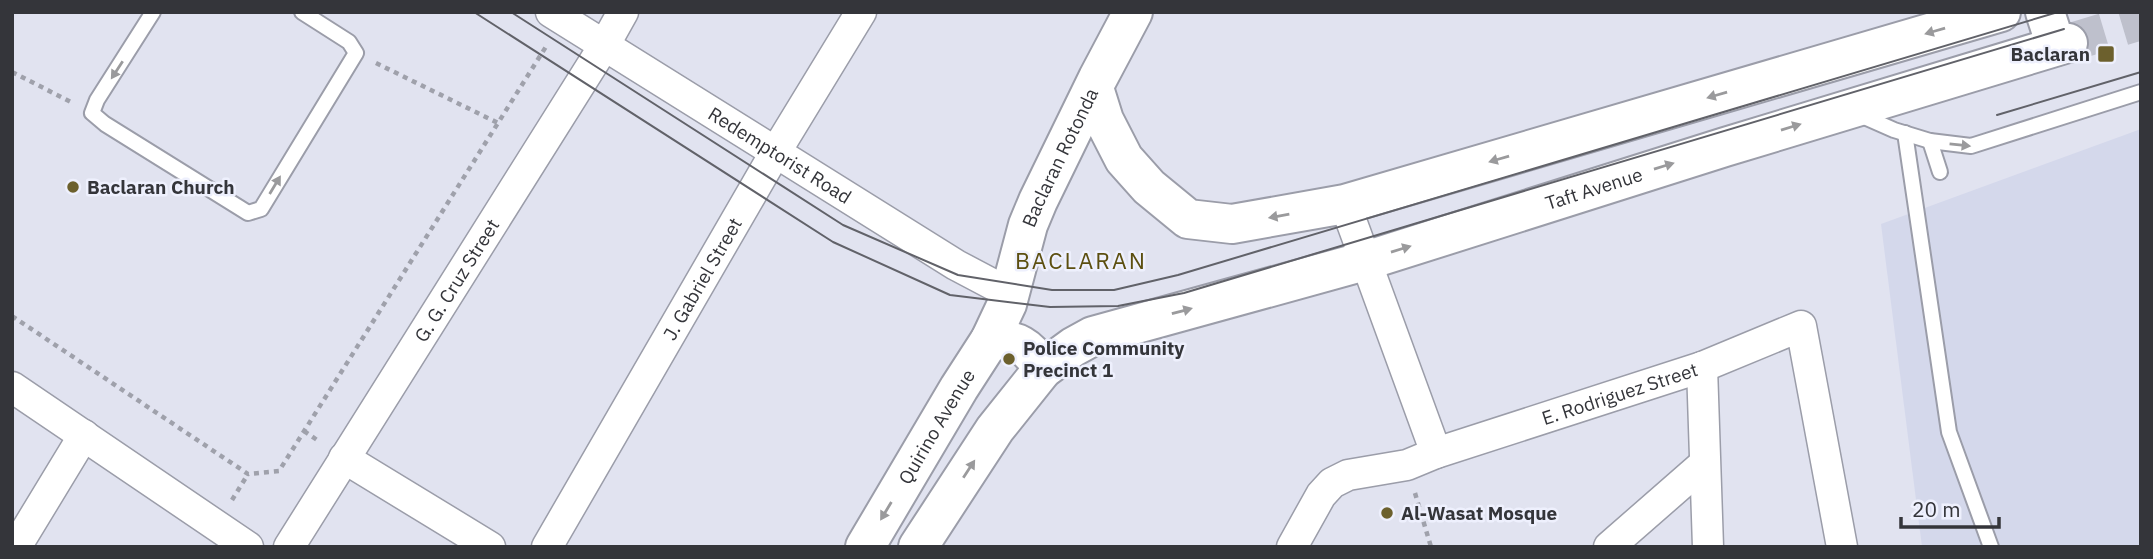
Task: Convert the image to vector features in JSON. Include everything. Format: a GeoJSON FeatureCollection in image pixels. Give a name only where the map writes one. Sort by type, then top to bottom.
{"type":"FeatureCollection","features":[{"type":"Feature","properties":{"kind":"main road"},"geometry":{"type":"LineString","coordinates":[[1094,88],[1133,12]]}},
{"type":"Feature","properties":{"kind":"main road"},"geometry":{"type":"LineString","coordinates":[[1345,204],[2001,12]]}},
{"type":"Feature","properties":{"kind":"main road","name":"Taft Avenue"},"geometry":{"type":"LineString","coordinates":[[1043,369],[1073,346],[1093,336],[1365,261],[1849,110],[2056,34]]}},
{"type":"Feature","properties":{"kind":"main road","name":"Baclaran Rotonda"},"geometry":{"type":"LineString","coordinates":[[1094,88],[1104,120],[1124,159],[1149,187],[1188,219],[1232,224],[1345,204]]}},
{"type":"Feature","properties":{"kind":"main road","name":"Baclaran Rotonda"},"geometry":{"type":"LineString","coordinates":[[1008,298],[1028,225],[1094,88]]}},
{"type":"Feature","properties":{"kind":"main road","name":"Quirino Avenue"},"geometry":{"type":"LineString","coordinates":[[865,547],[990,340],[1008,298]]}},
{"type":"Feature","properties":{"kind":"main road"},"geometry":{"type":"LineString","coordinates":[[918,547],[995,429],[1043,369],[1035,355],[1022,344],[1007,339],[990,340]]}},
{"type":"Feature","properties":{"kind":"street","name":"G. G. Cruz Street"},"geometry":{"type":"LineString","coordinates":[[289,547],[623,12]]}},
{"type":"Feature","properties":{"kind":"street","name":"J. Gabriel Street"},"geometry":{"type":"LineString","coordinates":[[547,547],[775,153],[861,12]]}},
{"type":"Feature","properties":{"kind":"street","name":"Redemptorist Road"},"geometry":{"type":"LineString","coordinates":[[557,16],[1008,298]]}},
{"type":"Feature","properties":{"kind":"street"},"geometry":{"type":"LineString","coordinates":[[1345,204],[1436,453]]}},
{"type":"Feature","properties":{"kind":"street","name":"E. Rodriguez Street"},"geometry":{"type":"LineString","coordinates":[[1292,547],[1321,495],[1332,483],[1348,475],[1407,465],[1436,453],[1702,367],[1801,326],[1842,547]]}},
{"type":"Feature","properties":{"kind":"street"},"geometry":{"type":"LineString","coordinates":[[1702,367],[1709,547]]}},
{"type":"Feature","properties":{"kind":"street"},"geometry":{"type":"LineString","coordinates":[[12,387],[248,547]]}},
{"type":"Feature","properties":{"kind":"street"},"geometry":{"type":"LineString","coordinates":[[16,547],[83,435]]}},
{"type":"Feature","properties":{"kind":"street"},"geometry":{"type":"LineString","coordinates":[[344,457],[490,547]]}},
{"type":"Feature","properties":{"kind":"street"},"geometry":{"type":"LineString","coordinates":[[1609,547],[1704,464]]}},
{"type":"Feature","properties":{"kind":"lane"},"geometry":{"type":"LineString","coordinates":[[153,12],[97,100],[92,113],[105,124],[248,213],[261,209],[356,53],[349,42],[302,12]]}},
{"type":"Feature","properties":{"kind":"lane"},"geometry":{"type":"LineString","coordinates":[[1849,110],[1930,141],[1972,146],[2141,92]]}},
{"type":"Feature","properties":{"kind":"lane"},"geometry":{"type":"LineString","coordinates":[[1905,133],[1949,432],[1991,547]]}},
{"type":"Feature","properties":{"kind":"lane"},"geometry":{"type":"LineString","coordinates":[[1930,141],[1940,172]]}},
{"type":"Feature","properties":{"kind":"path"},"geometry":{"type":"LineString","coordinates":[[12,316],[248,474],[279,471],[498,123],[557,16]]}},
{"type":"Feature","properties":{"kind":"path"},"geometry":{"type":"LineString","coordinates":[[356,53],[498,123]]}},
{"type":"Feature","properties":{"kind":"path"},"geometry":{"type":"LineString","coordinates":[[12,72],[92,113]]}},
{"type":"Feature","properties":{"kind":"path"},"geometry":{"type":"LineString","coordinates":[[1407,465],[1431,547]]}},
{"type":"Feature","properties":{"kind":"shaded area"},"geometry":{"type":"Polygon","coordinates":[[[2141,129],[2141,547],[1922,547],[1881,224],[2141,129]]]}},
{"type":"Feature","properties":{"kind":"tunnel"},"geometry":{"type":"LineString","coordinates":[[2068,43],[2141,21]]}},
{"type":"Feature","properties":{"kind":"tram line"},"geometry":{"type":"LineString","coordinates":[[474,12],[833,242],[950,295],[1050,307],[1118,306],[1184,293],[2064,29]]}},
{"type":"Feature","properties":{"kind":"tram line"},"geometry":{"type":"LineString","coordinates":[[511,12],[843,225],[958,275],[1052,290],[1114,290],[1178,275],[2058,12]]}},
{"type":"Feature","properties":{"kind":"tram line"},"geometry":{"type":"LineString","coordinates":[[1997,115],[2141,72]]}},
{"type":"Feature","properties":{"kind":"place","name":"Baclaran"},"geometry":{"type":"Point","coordinates":[2106,54]}},
{"type":"Feature","properties":{"kind":"place","name":"Baclaran Church"},"geometry":{"type":"Point","coordinates":[73,187]}},
{"type":"Feature","properties":{"kind":"place","name":"Police Community Precinct 1"},"geometry":{"type":"Point","coordinates":[1009,359]}},
{"type":"Feature","properties":{"kind":"place","name":"Al-Wasat Mosque"},"geometry":{"type":"Point","coordinates":[1387,513]}},
{"type":"Feature","properties":{"kind":"district","name":"BACLARAN"},"geometry":{"type":"Point","coordinates":[1081,260]}}]}
